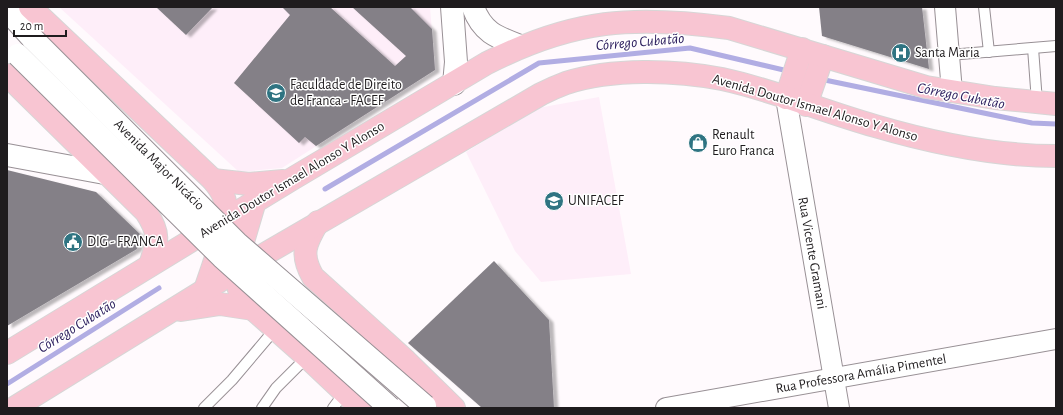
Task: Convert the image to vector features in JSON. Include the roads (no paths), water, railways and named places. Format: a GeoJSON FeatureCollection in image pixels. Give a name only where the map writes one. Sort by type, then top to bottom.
{"type":"FeatureCollection","features":[{"type":"Feature","properties":{"kind":"main road"},"geometry":{"type":"LineString","coordinates":[[30,7],[213,180],[224,197],[226,219],[206,290]]}},
{"type":"Feature","properties":{"kind":"main road"},"geometry":{"type":"LineString","coordinates":[[452,7],[456,62],[454,84]]}},
{"type":"Feature","properties":{"kind":"main road"},"geometry":{"type":"LineString","coordinates":[[473,7],[478,21],[487,31],[520,46]]}},
{"type":"Feature","properties":{"kind":"main road","name":"Avenida Major Nicácio"},"geometry":{"type":"LineString","coordinates":[[7,10],[33,39],[238,243],[426,407]]}},
{"type":"Feature","properties":{"kind":"main road","name":"Avenida Doutor Ismael Alonso Y Alonso"},"geometry":{"type":"LineString","coordinates":[[7,353],[255,201],[487,63],[520,46],[550,35],[577,28],[640,20],[699,24],[729,28],[799,57],[952,92],[1047,103]]}},
{"type":"Feature","properties":{"kind":"main road","name":"Avenida Major Nicácio"},"geometry":{"type":"LineString","coordinates":[[12,51],[222,257],[390,408]]}},
{"type":"Feature","properties":{"kind":"main road"},"geometry":{"type":"LineString","coordinates":[[788,92],[799,57]]}},
{"type":"Feature","properties":{"kind":"main road"},"geometry":{"type":"LineString","coordinates":[[808,99],[821,61]]}},
{"type":"Feature","properties":{"kind":"main road","name":"Avenida Doutor Ismael Alonso Y Alonso"},"geometry":{"type":"LineString","coordinates":[[14,408],[318,222],[535,97],[566,83],[591,77],[620,74],[658,72],[690,74],[788,92],[875,126],[971,149],[1010,154],[1056,156]]}},
{"type":"Feature","properties":{"kind":"main road"},"geometry":{"type":"LineString","coordinates":[[7,75],[110,174],[146,212],[155,226],[157,235],[156,247],[150,265]]}},
{"type":"Feature","properties":{"kind":"main road"},"geometry":{"type":"LineString","coordinates":[[7,155],[110,174]]}},
{"type":"Feature","properties":{"kind":"main road"},"geometry":{"type":"LineString","coordinates":[[213,180],[249,184],[269,184],[292,179]]}},
{"type":"Feature","properties":{"kind":"main road"},"geometry":{"type":"LineString","coordinates":[[255,201],[234,272],[240,293],[252,309],[276,328],[307,357],[339,400],[361,408]]}},
{"type":"Feature","properties":{"kind":"main road"},"geometry":{"type":"LineString","coordinates":[[318,222],[308,238],[304,255],[306,265],[313,277],[406,361],[454,408]]}},
{"type":"Feature","properties":{"kind":"main road"},"geometry":{"type":"LineString","coordinates":[[170,313],[220,304],[252,309]]}},
{"type":"Feature","properties":{"kind":"street"},"geometry":{"type":"LineString","coordinates":[[945,7],[952,92]]}},
{"type":"Feature","properties":{"kind":"street","name":"Rua Vicente Gramani"},"geometry":{"type":"LineString","coordinates":[[788,92],[839,408]]}},
{"type":"Feature","properties":{"kind":"street","name":"Rua Professora Amália Pimentel"},"geometry":{"type":"LineString","coordinates":[[666,408],[1056,339]]}},
{"type":"Feature","properties":{"kind":"lane"},"geometry":{"type":"LineString","coordinates":[[984,7],[989,52]]}},
{"type":"Feature","properties":{"kind":"lane"},"geometry":{"type":"LineString","coordinates":[[949,55],[1056,46]]}},
{"type":"Feature","properties":{"kind":"lane"},"geometry":{"type":"LineString","coordinates":[[1033,48],[1047,103]]}},
{"type":"Feature","properties":{"kind":"lane"},"geometry":{"type":"LineString","coordinates":[[204,408],[232,380],[276,328]]}},
{"type":"Feature","properties":{"kind":"lane"},"geometry":{"type":"LineString","coordinates":[[262,408],[276,388],[307,357]]}},
{"type":"Feature","properties":{"kind":"waterway","name":"Córrego Cubatão"},"geometry":{"type":"LineString","coordinates":[[325,189],[539,63],[690,48],[788,71]]}},
{"type":"Feature","properties":{"kind":"waterway","name":"Córrego Cubatão"},"geometry":{"type":"LineString","coordinates":[[820,79],[1032,123],[1056,124]]}},
{"type":"Feature","properties":{"kind":"waterway","name":"Córrego Cubatão"},"geometry":{"type":"LineString","coordinates":[[7,384],[159,288]]}},
{"type":"Feature","properties":{"kind":"place","name":"Santa Maria"},"geometry":{"type":"Point","coordinates":[901,53]}},
{"type":"Feature","properties":{"kind":"place","name":"Faculdade de Direito de Franca - FACEF"},"geometry":{"type":"Point","coordinates":[276,93]}},
{"type":"Feature","properties":{"kind":"place","name":"Renault Euro Franca"},"geometry":{"type":"Point","coordinates":[698,143]}},
{"type":"Feature","properties":{"kind":"place","name":"UNIFACEF"},"geometry":{"type":"Point","coordinates":[554,201]}},
{"type":"Feature","properties":{"kind":"place","name":"DIG - FRANCA"},"geometry":{"type":"Point","coordinates":[73,242]}}]}
